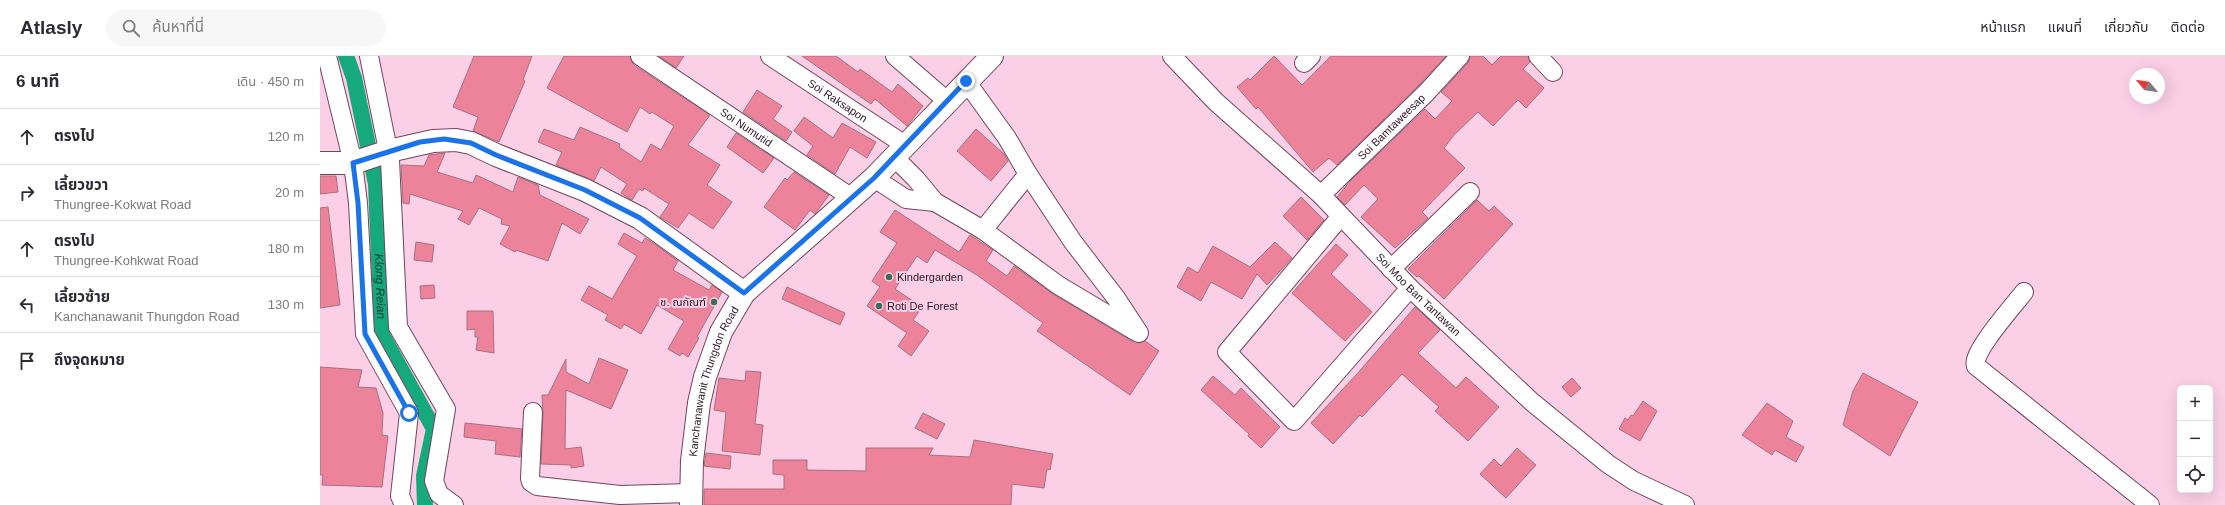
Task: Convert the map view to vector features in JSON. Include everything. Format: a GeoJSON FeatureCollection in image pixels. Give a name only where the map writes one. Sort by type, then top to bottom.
{"type":"FeatureCollection","features":[{"type":"Feature","properties":{"kind":"street"},"geometry":{"type":"LineString","coordinates":[[327,56],[353,163],[358,203],[365,334],[409,413],[400,496],[404,505]]}},
{"type":"Feature","properties":{"kind":"street"},"geometry":{"type":"LineString","coordinates":[[369,56],[387,151],[398,327],[446,409],[434,481],[439,494],[454,505]]}},
{"type":"Feature","properties":{"kind":"street","name":"Soi Numutid"},"geometry":{"type":"LineString","coordinates":[[640,56],[852,198]]}},
{"type":"Feature","properties":{"kind":"street","name":"Soi Raksapon"},"geometry":{"type":"LineString","coordinates":[[770,56],[899,151],[916,179],[935,202]]}},
{"type":"Feature","properties":{"kind":"street"},"geometry":{"type":"LineString","coordinates":[[895,56],[947,101]]}},
{"type":"Feature","properties":{"kind":"street","name":"Kanchanawanit Thungdon Road"},"geometry":{"type":"LineString","coordinates":[[690,499],[699,402],[708,365],[726,322],[744,293],[874,178],[966,81],[992,56]]}},
{"type":"Feature","properties":{"kind":"street","name":"Soi Moo Ban Tantawan"},"geometry":{"type":"LineString","coordinates":[[1172,56],[1216,102],[1321,195],[1410,288],[1532,402],[1603,459],[1634,481],[1685,505]]}},
{"type":"Feature","properties":{"kind":"street","name":"Soi Bamtaweesap"},"geometry":{"type":"LineString","coordinates":[[1321,195],[1426,93],[1460,56]]}},
{"type":"Feature","properties":{"kind":"street"},"geometry":{"type":"LineString","coordinates":[[1538,56],[1554,72]]}},
{"type":"Feature","properties":{"kind":"street"},"geometry":{"type":"LineString","coordinates":[[874,178],[906,199],[935,202],[983,230],[1058,285],[1139,333],[1116,298],[1073,242],[1028,174],[1007,138],[966,81]]}},
{"type":"Feature","properties":{"kind":"street"},"geometry":{"type":"LineString","coordinates":[[320,163],[353,163],[387,151],[420,142],[444,139],[471,143],[496,155],[585,190],[640,218],[744,293]]}},
{"type":"Feature","properties":{"kind":"street"},"geometry":{"type":"LineString","coordinates":[[983,230],[1028,174]]}},
{"type":"Feature","properties":{"kind":"street"},"geometry":{"type":"LineString","coordinates":[[1391,269],[1470,192]]}},
{"type":"Feature","properties":{"kind":"street"},"geometry":{"type":"LineString","coordinates":[[1341,216],[1227,352],[1294,422],[1410,288]]}},
{"type":"Feature","properties":{"kind":"street"},"geometry":{"type":"LineString","coordinates":[[2024,292],[1980,349],[1974,361],[1976,366],[2150,505]]}},
{"type":"Feature","properties":{"kind":"street"},"geometry":{"type":"LineString","coordinates":[[533,412],[530,478],[531,482],[537,486],[620,495],[690,499]]}},
{"type":"Feature","properties":{"kind":"building"},"geometry":{"type":"Polygon","coordinates":[[[474,56],[532,56],[523,80],[525,81],[499,142],[473,131],[478,117],[453,107],[474,56]]]}},
{"type":"Feature","properties":{"kind":"building"},"geometry":{"type":"Polygon","coordinates":[[[564,56],[630,56],[634,65],[710,115],[688,145],[720,165],[707,185],[732,202],[713,229],[689,213],[678,228],[660,217],[669,204],[644,188],[643,191],[639,189],[632,200],[621,193],[627,184],[601,167],[594,181],[556,165],[562,152],[538,142],[544,129],[574,140],[580,127],[620,144],[619,147],[641,162],[651,144],[661,150],[674,126],[652,112],[650,114],[640,107],[627,132],[547,88],[564,56]]]}},
{"type":"Feature","properties":{"kind":"building"},"geometry":{"type":"Polygon","coordinates":[[[659,56],[684,56],[676,68],[659,56]]]}},
{"type":"Feature","properties":{"kind":"building"},"geometry":{"type":"Polygon","coordinates":[[[802,56],[836,56],[858,72],[860,69],[892,92],[898,84],[923,106],[907,126],[875,99],[871,104],[802,56]]]}},
{"type":"Feature","properties":{"kind":"building"},"geometry":{"type":"Polygon","coordinates":[[[1274,56],[1302,85],[1331,56],[1446,56],[1418,86],[1337,165],[1329,158],[1313,172],[1258,107],[1256,109],[1237,87],[1248,78],[1250,80],[1274,56]]]}},
{"type":"Feature","properties":{"kind":"building"},"geometry":{"type":"Polygon","coordinates":[[[1470,56],[1483,56],[1492,65],[1501,56],[1528,56],[1530,62],[1523,69],[1544,88],[1526,108],[1518,100],[1493,126],[1478,112],[1454,135],[1444,148],[1465,168],[1422,212],[1428,218],[1395,248],[1361,217],[1378,199],[1364,185],[1345,205],[1337,197],[1351,180],[1425,109],[1435,119],[1452,101],[1441,92],[1468,63],[1470,56]]]}},
{"type":"Feature","properties":{"kind":"building"},"geometry":{"type":"Polygon","coordinates":[[[757,90],[782,106],[773,119],[792,132],[786,141],[743,112],[757,90]]]}},
{"type":"Feature","properties":{"kind":"building"},"geometry":{"type":"Polygon","coordinates":[[[804,117],[833,138],[842,123],[876,142],[867,158],[850,147],[835,174],[807,155],[813,146],[794,131],[804,117]]]}},
{"type":"Feature","properties":{"kind":"building"},"geometry":{"type":"Polygon","coordinates":[[[976,129],[1004,154],[1008,161],[991,181],[957,151],[976,129]]]}},
{"type":"Feature","properties":{"kind":"building"},"geometry":{"type":"Polygon","coordinates":[[[736,133],[774,158],[763,173],[727,147],[736,133]]]}},
{"type":"Feature","properties":{"kind":"building"},"geometry":{"type":"Polygon","coordinates":[[[445,153],[437,172],[473,183],[476,175],[513,192],[518,177],[538,185],[540,195],[589,219],[580,234],[562,223],[548,261],[516,250],[515,252],[500,244],[510,226],[501,224],[502,219],[479,208],[469,225],[458,219],[463,211],[410,194],[409,204],[403,203],[401,165],[424,166],[429,155],[445,153]]]}},
{"type":"Feature","properties":{"kind":"building"},"geometry":{"type":"Polygon","coordinates":[[[794,172],[829,195],[815,214],[810,210],[795,230],[764,207],[785,178],[787,180],[794,172]]]}},
{"type":"Feature","properties":{"kind":"building"},"geometry":{"type":"Polygon","coordinates":[[[320,176],[336,176],[338,192],[320,194],[320,176]]]}},
{"type":"Feature","properties":{"kind":"building"},"geometry":{"type":"Polygon","coordinates":[[[1301,197],[1324,220],[1307,240],[1283,216],[1301,197]]]}},
{"type":"Feature","properties":{"kind":"building"},"geometry":{"type":"Polygon","coordinates":[[[1477,200],[1489,211],[1494,206],[1513,224],[1444,299],[1419,276],[1417,277],[1408,269],[1477,200]]]}},
{"type":"Feature","properties":{"kind":"building"},"geometry":{"type":"Polygon","coordinates":[[[328,207],[340,305],[320,308],[320,208],[328,207]]]}},
{"type":"Feature","properties":{"kind":"building"},"geometry":{"type":"Polygon","coordinates":[[[895,210],[959,252],[970,235],[993,250],[986,261],[1007,276],[1014,266],[1053,294],[1130,340],[1139,343],[1145,341],[1159,351],[1130,395],[1037,331],[1043,323],[977,275],[935,250],[927,263],[917,256],[895,289],[922,307],[913,320],[929,331],[911,356],[898,346],[907,333],[867,306],[880,287],[872,281],[897,243],[880,232],[895,210]]]}},
{"type":"Feature","properties":{"kind":"building"},"geometry":{"type":"Polygon","coordinates":[[[624,233],[642,243],[645,238],[678,261],[673,270],[709,290],[712,285],[722,292],[697,337],[699,338],[688,357],[682,353],[680,356],[668,349],[684,321],[657,305],[641,334],[624,324],[621,329],[605,320],[608,315],[581,300],[589,286],[612,299],[637,256],[618,244],[624,233]]]}},
{"type":"Feature","properties":{"kind":"building"},"geometry":{"type":"Polygon","coordinates":[[[416,242],[434,245],[432,262],[414,260],[416,242]]]}},
{"type":"Feature","properties":{"kind":"building"},"geometry":{"type":"Polygon","coordinates":[[[1275,242],[1292,258],[1267,285],[1257,274],[1242,299],[1211,282],[1201,301],[1177,287],[1188,267],[1198,273],[1213,246],[1250,267],[1275,242]]]}},
{"type":"Feature","properties":{"kind":"building"},"geometry":{"type":"Polygon","coordinates":[[[1336,244],[1348,255],[1331,274],[1372,312],[1345,341],[1292,293],[1336,244]]]}},
{"type":"Feature","properties":{"kind":"building"},"geometry":{"type":"Polygon","coordinates":[[[434,285],[435,298],[421,299],[420,286],[434,285]]]}},
{"type":"Feature","properties":{"kind":"building"},"geometry":{"type":"Polygon","coordinates":[[[787,287],[845,313],[840,325],[782,299],[787,287]]]}},
{"type":"Feature","properties":{"kind":"building"},"geometry":{"type":"Polygon","coordinates":[[[1415,307],[1440,330],[1418,353],[1456,388],[1466,377],[1499,407],[1468,441],[1435,411],[1439,407],[1402,374],[1362,417],[1360,415],[1333,444],[1311,423],[1357,374],[1415,307]]]}},
{"type":"Feature","properties":{"kind":"building"},"geometry":{"type":"Polygon","coordinates":[[[467,311],[493,311],[494,353],[476,350],[478,337],[475,337],[475,329],[467,330],[467,311]]]}},
{"type":"Feature","properties":{"kind":"building"},"geometry":{"type":"Polygon","coordinates":[[[599,358],[628,370],[611,409],[566,390],[565,449],[581,447],[584,466],[571,468],[571,465],[541,464],[543,412],[542,395],[548,395],[566,359],[566,372],[589,384],[599,358]]]}},
{"type":"Feature","properties":{"kind":"building"},"geometry":{"type":"Polygon","coordinates":[[[320,367],[362,370],[358,387],[376,388],[383,413],[382,435],[388,436],[382,487],[322,485],[323,475],[320,475],[320,367]]]}},
{"type":"Feature","properties":{"kind":"building"},"geometry":{"type":"Polygon","coordinates":[[[746,371],[761,372],[755,424],[763,425],[760,455],[722,451],[726,412],[714,410],[719,378],[745,381],[746,371]]]}},
{"type":"Feature","properties":{"kind":"building"},"geometry":{"type":"Polygon","coordinates":[[[1863,373],[1918,402],[1890,456],[1843,425],[1853,391],[1863,373]]]}},
{"type":"Feature","properties":{"kind":"building"},"geometry":{"type":"Polygon","coordinates":[[[1213,376],[1235,395],[1241,388],[1280,427],[1261,448],[1248,436],[1249,434],[1201,390],[1213,376]]]}},
{"type":"Feature","properties":{"kind":"building"},"geometry":{"type":"Polygon","coordinates":[[[1572,378],[1581,388],[1571,397],[1562,387],[1572,378]]]}},
{"type":"Feature","properties":{"kind":"building"},"geometry":{"type":"Polygon","coordinates":[[[1643,401],[1657,411],[1640,441],[1619,429],[1625,418],[1628,420],[1631,415],[1633,416],[1643,401]]]}},
{"type":"Feature","properties":{"kind":"building"},"geometry":{"type":"Polygon","coordinates":[[[1767,403],[1793,421],[1786,437],[1804,447],[1796,462],[1775,450],[1772,455],[1742,435],[1767,403]]]}},
{"type":"Feature","properties":{"kind":"building"},"geometry":{"type":"Polygon","coordinates":[[[923,413],[945,424],[937,439],[915,428],[923,413]]]}},
{"type":"Feature","properties":{"kind":"building"},"geometry":{"type":"Polygon","coordinates":[[[465,423],[522,429],[520,457],[495,454],[496,441],[464,437],[465,423]]]}},
{"type":"Feature","properties":{"kind":"building"},"geometry":{"type":"Polygon","coordinates":[[[974,440],[1053,454],[1050,470],[1047,469],[1044,488],[1012,484],[1011,505],[704,505],[704,489],[784,489],[784,475],[773,474],[773,460],[807,460],[807,470],[866,471],[866,448],[933,448],[929,455],[970,457],[974,440]]]}},
{"type":"Feature","properties":{"kind":"building"},"geometry":{"type":"Polygon","coordinates":[[[1517,448],[1536,465],[1506,498],[1480,474],[1494,459],[1501,466],[1517,448]]]}},
{"type":"Feature","properties":{"kind":"building"},"geometry":{"type":"Polygon","coordinates":[[[706,453],[731,456],[730,469],[704,466],[706,453]]]}},
{"type":"Feature","properties":{"kind":"waterway","name":"Klong Reian"},"geometry":{"type":"LineString","coordinates":[[346,56],[354,78],[376,184],[382,335],[434,429],[424,476],[425,505]]}},
{"type":"Feature","properties":{"kind":"place","name":"Kindergarden"},"geometry":{"type":"Point","coordinates":[889,277]}},
{"type":"Feature","properties":{"kind":"place","name":"ช. ณกัณฑ์"},"geometry":{"type":"Point","coordinates":[714,302]}},
{"type":"Feature","properties":{"kind":"place","name":"Roti De Forest"},"geometry":{"type":"Point","coordinates":[879,306]}},
{"type":"Feature","properties":{"kind":"route"},"geometry":{"type":"LineString","coordinates":[[409,413],[365,334],[358,203],[353,163],[389,150],[420,142],[444,139],[471,143],[496,155],[585,190],[640,218],[659,230],[744,293],[874,178],[966,81]]}}]}
